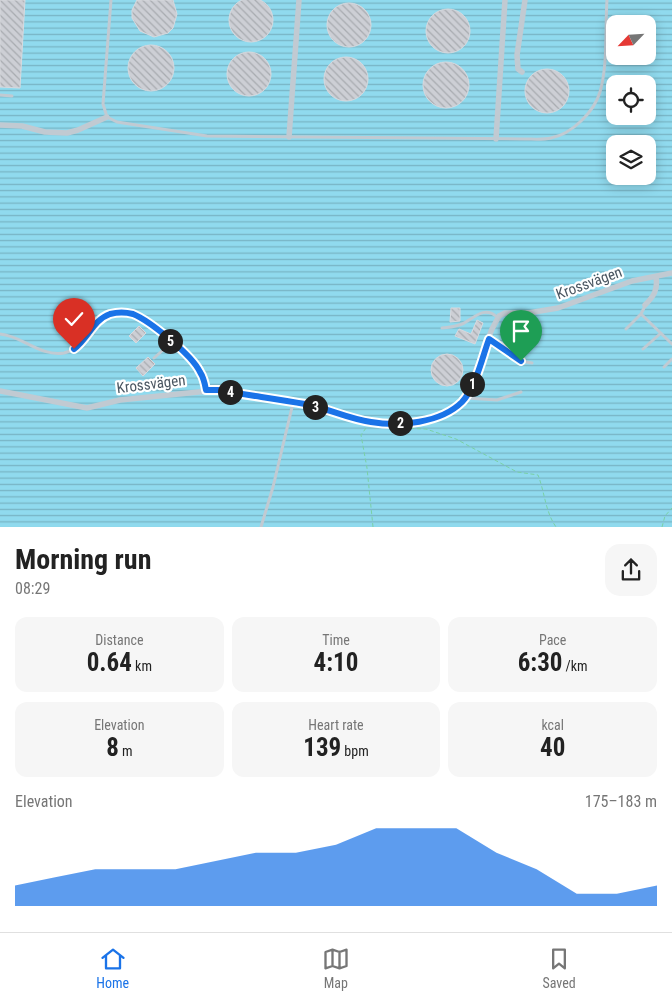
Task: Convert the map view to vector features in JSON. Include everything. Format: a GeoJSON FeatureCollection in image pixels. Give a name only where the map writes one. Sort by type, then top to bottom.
{"type":"FeatureCollection","features":[{"type":"Feature","properties":{"kind":"street"},"geometry":{"type":"LineString","coordinates":[[289,137],[299,0]]}},
{"type":"Feature","properties":{"kind":"street"},"geometry":{"type":"LineString","coordinates":[[496,139],[505,0]]}},
{"type":"Feature","properties":{"kind":"street"},"geometry":{"type":"LineString","coordinates":[[522,72],[518,69],[517,55],[525,0]]}},
{"type":"Feature","properties":{"kind":"street"},"geometry":{"type":"LineString","coordinates":[[0,125],[22,126],[45,132],[66,133],[78,130],[107,116]]}},
{"type":"Feature","properties":{"kind":"street","name":"Krossvägen"},"geometry":{"type":"LineString","coordinates":[[0,391],[87,408],[120,400],[218,390],[293,403],[371,422],[401,423],[445,414],[465,398],[498,318],[505,313],[528,314],[558,308],[632,281],[672,272]]}},
{"type":"Feature","properties":{"kind":"street"},"geometry":{"type":"LineString","coordinates":[[645,305],[654,295],[657,286],[656,277]]}},
{"type":"Feature","properties":{"kind":"lane"},"geometry":{"type":"LineString","coordinates":[[111,0],[103,104],[107,116],[117,122],[192,134],[496,139],[552,138],[571,130],[590,110],[600,94],[603,78],[607,0]]}},
{"type":"Feature","properties":{"kind":"lane"},"geometry":{"type":"LineString","coordinates":[[0,96],[12,96]]}},
{"type":"Feature","properties":{"kind":"lane"},"geometry":{"type":"LineString","coordinates":[[626,329],[641,314],[645,305]]}},
{"type":"Feature","properties":{"kind":"lane"},"geometry":{"type":"LineString","coordinates":[[0,334],[10,335],[42,351],[65,352],[82,344],[101,319],[122,312],[143,319],[171,342],[200,371],[206,390]]}},
{"type":"Feature","properties":{"kind":"lane"},"geometry":{"type":"LineString","coordinates":[[442,328],[456,326],[483,313],[492,314],[498,318]]}},
{"type":"Feature","properties":{"kind":"lane"},"geometry":{"type":"LineString","coordinates":[[641,314],[672,344]]}},
{"type":"Feature","properties":{"kind":"lane"},"geometry":{"type":"LineString","coordinates":[[643,349],[661,333]]}},
{"type":"Feature","properties":{"kind":"lane"},"geometry":{"type":"LineString","coordinates":[[489,339],[521,361],[532,363]]}},
{"type":"Feature","properties":{"kind":"lane"},"geometry":{"type":"LineString","coordinates":[[154,358],[171,342]]}},
{"type":"Feature","properties":{"kind":"lane"},"geometry":{"type":"LineString","coordinates":[[664,367],[672,359]]}},
{"type":"Feature","properties":{"kind":"lane"},"geometry":{"type":"LineString","coordinates":[[465,398],[485,401],[497,400],[521,392]]}},
{"type":"Feature","properties":{"kind":"lane"},"geometry":{"type":"LineString","coordinates":[[261,527],[273,487],[293,403]]}},
{"type":"Feature","properties":{"kind":"path"},"geometry":{"type":"LineString","coordinates":[[371,422],[361,435],[367,468],[373,527]]}},
{"type":"Feature","properties":{"kind":"path"},"geometry":{"type":"LineString","coordinates":[[401,423],[405,429],[426,429],[456,439],[517,472],[538,475],[544,492],[547,511],[556,527]]}},
{"type":"Feature","properties":{"kind":"path"},"geometry":{"type":"LineString","coordinates":[[662,527],[665,516],[672,508]]}},
{"type":"Feature","properties":{"kind":"water"},"geometry":{"type":"Polygon","coordinates":[[[0,0],[672,0],[672,527],[0,527],[0,0]]]}},
{"type":"Feature","properties":{"kind":"building"},"geometry":{"type":"Polygon","coordinates":[[[245,-1],[257,-1],[267,4],[273,16],[273,24],[267,36],[255,42],[247,42],[235,36],[229,24],[229,16],[235,4],[245,-1]]]}},
{"type":"Feature","properties":{"kind":"building"},"geometry":{"type":"Polygon","coordinates":[[[0,0],[25,0],[20,88],[0,87],[0,0]]]}},
{"type":"Feature","properties":{"kind":"building"},"geometry":{"type":"Polygon","coordinates":[[[137,0],[173,0],[177,14],[173,28],[168,33],[154,37],[140,31],[132,18],[132,10],[137,0]]]}},
{"type":"Feature","properties":{"kind":"building"},"geometry":{"type":"Polygon","coordinates":[[[353,3],[362,6],[368,12],[371,25],[370,34],[362,44],[345,47],[336,44],[330,38],[327,21],[330,12],[336,6],[353,3]]]}},
{"type":"Feature","properties":{"kind":"building"},"geometry":{"type":"Polygon","coordinates":[[[452,9],[464,15],[469,22],[469,40],[464,47],[457,52],[444,53],[436,50],[429,43],[426,27],[429,19],[436,12],[452,9]]]}},
{"type":"Feature","properties":{"kind":"building"},"geometry":{"type":"Polygon","coordinates":[[[151,45],[164,49],[170,55],[174,68],[170,81],[164,87],[151,91],[138,87],[132,81],[128,68],[132,55],[138,49],[151,45]]]}},
{"type":"Feature","properties":{"kind":"building"},"geometry":{"type":"Polygon","coordinates":[[[253,52],[265,58],[270,65],[270,83],[265,90],[258,95],[245,96],[237,93],[230,86],[227,70],[230,62],[237,55],[253,52]]]}},
{"type":"Feature","properties":{"kind":"building"},"geometry":{"type":"Polygon","coordinates":[[[350,57],[362,63],[367,70],[367,88],[362,95],[355,100],[342,101],[334,98],[327,91],[324,75],[327,67],[334,60],[350,57]]]}},
{"type":"Feature","properties":{"kind":"building"},"geometry":{"type":"Polygon","coordinates":[[[446,62],[459,66],[465,72],[469,85],[465,98],[459,104],[446,108],[433,104],[427,98],[423,85],[427,72],[433,66],[446,62]]]}},
{"type":"Feature","properties":{"kind":"building"},"geometry":{"type":"Polygon","coordinates":[[[551,69],[563,75],[568,82],[568,100],[563,107],[556,112],[543,113],[535,110],[528,103],[525,87],[528,79],[535,72],[551,69]]]}},
{"type":"Feature","properties":{"kind":"building"},"geometry":{"type":"Polygon","coordinates":[[[451,308],[460,308],[460,321],[450,322],[451,308]]]}},
{"type":"Feature","properties":{"kind":"building"},"geometry":{"type":"Polygon","coordinates":[[[477,320],[483,323],[475,344],[455,336],[459,329],[471,334],[477,320]]]}},
{"type":"Feature","properties":{"kind":"building"},"geometry":{"type":"Polygon","coordinates":[[[139,326],[146,333],[136,343],[129,336],[139,326]]]}},
{"type":"Feature","properties":{"kind":"building"},"geometry":{"type":"Polygon","coordinates":[[[447,354],[458,359],[463,370],[458,381],[447,386],[436,381],[431,370],[436,359],[447,354]]]}},
{"type":"Feature","properties":{"kind":"building"},"geometry":{"type":"Polygon","coordinates":[[[148,357],[155,364],[143,376],[136,368],[148,357]]]}},
{"type":"Feature","properties":{"kind":"route"},"geometry":{"type":"LineString","coordinates":[[74,349],[82,344],[94,327],[107,315],[122,312],[132,314],[143,319],[194,362],[204,380],[206,390],[218,390],[306,404],[361,420],[381,423],[418,421],[445,414],[456,407],[465,398],[474,380],[489,339],[521,361]]}}]}
